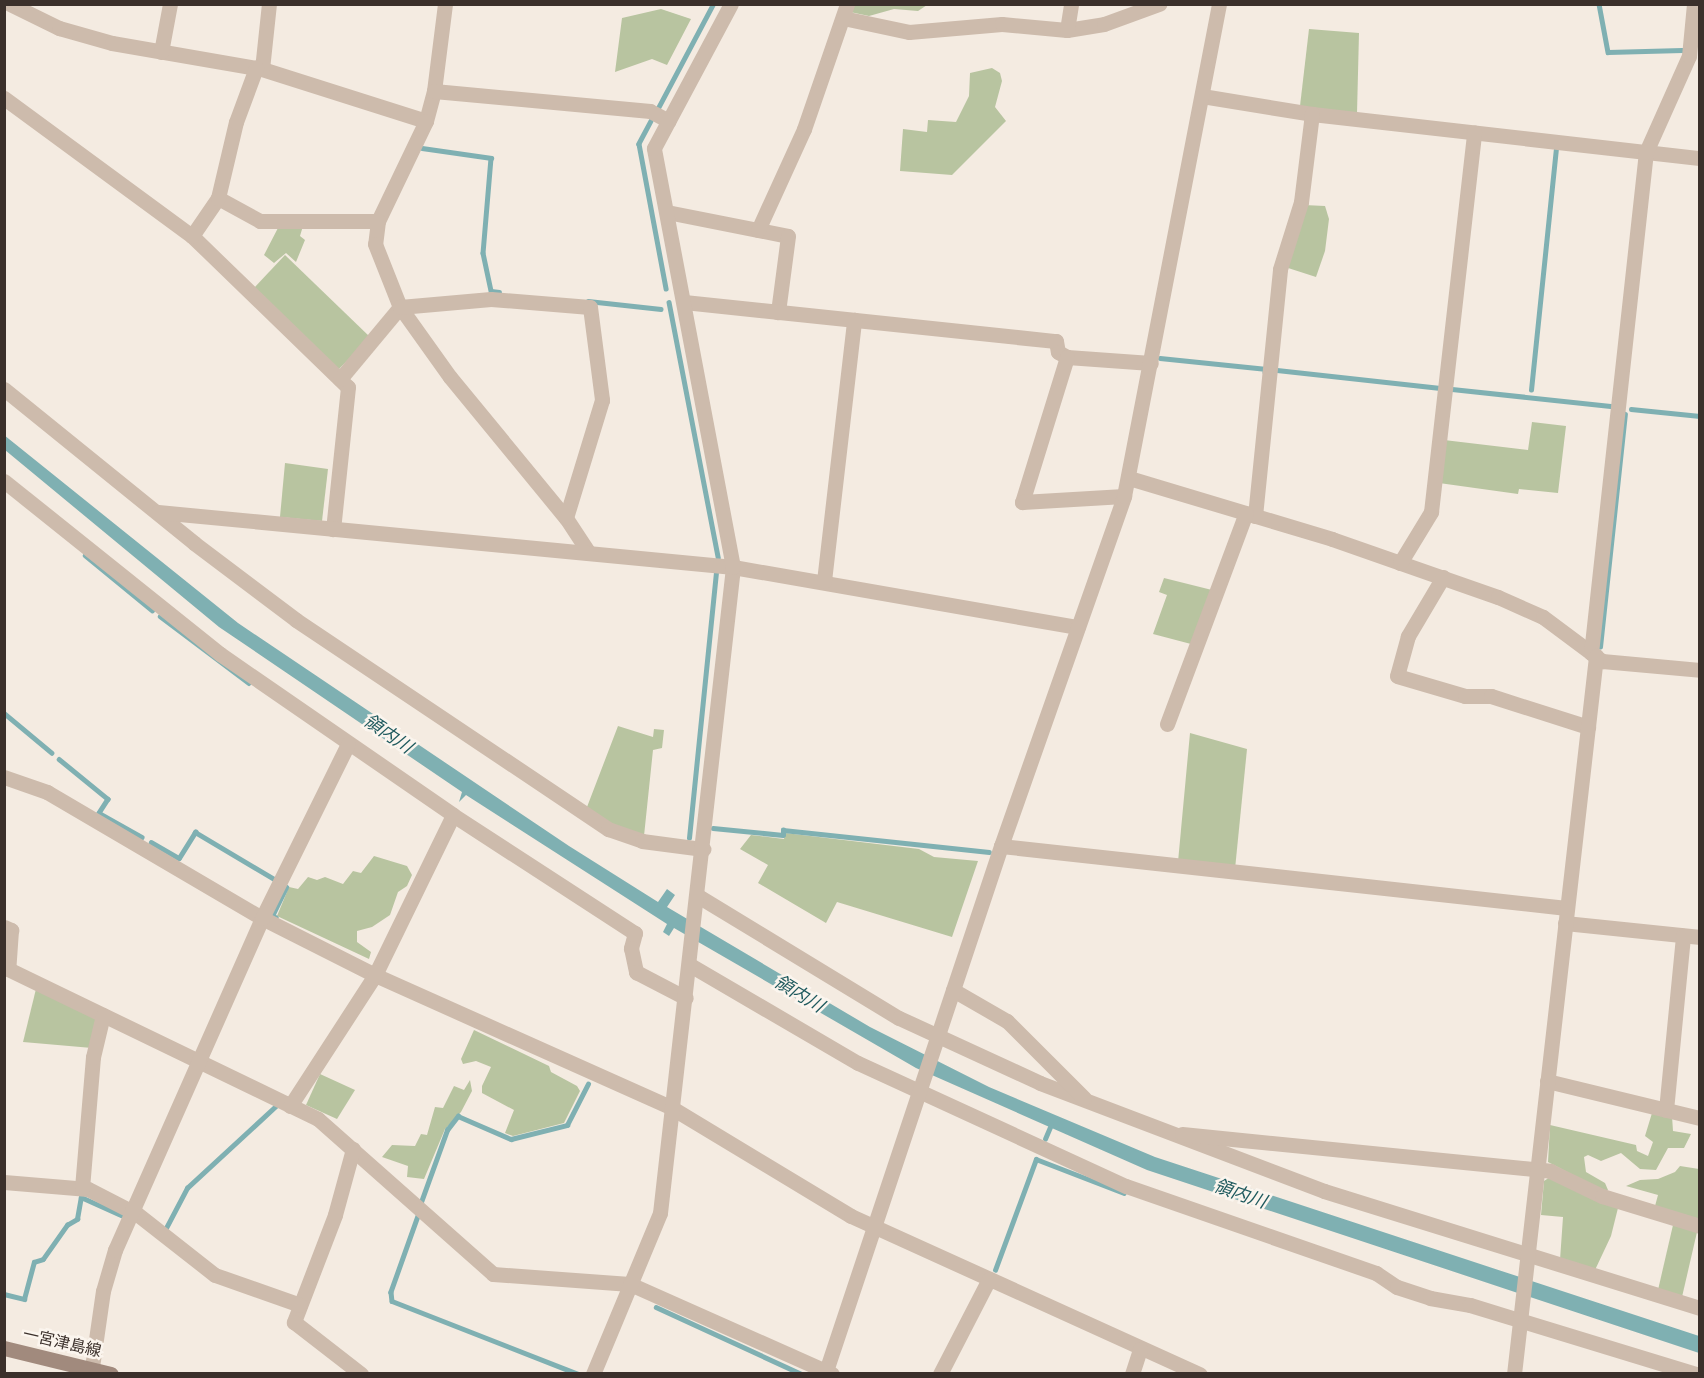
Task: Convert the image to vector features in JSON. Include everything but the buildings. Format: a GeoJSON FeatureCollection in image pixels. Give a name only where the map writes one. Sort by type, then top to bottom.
{"type":"FeatureCollection","features":[{"type":"Feature","properties":{"kind":"main road","name":"一宮津島線"},"geometry":{"type":"LineString","coordinates":[[4,1348],[91,1371],[111,1374]]}},
{"type":"Feature","properties":{"kind":"street"},"geometry":{"type":"LineString","coordinates":[[10,4],[59,28],[161,52],[259,69],[426,121]]}},
{"type":"Feature","properties":{"kind":"street"},"geometry":{"type":"LineString","coordinates":[[161,52],[170,4]]}},
{"type":"Feature","properties":{"kind":"street"},"geometry":{"type":"LineString","coordinates":[[192,236],[218,198],[236,122],[259,69],[268,4]]}},
{"type":"Feature","properties":{"kind":"street"},"geometry":{"type":"LineString","coordinates":[[445,4],[434,91],[426,121],[378,221],[375,243],[399,307],[450,377],[566,518],[589,553]]}},
{"type":"Feature","properties":{"kind":"street"},"geometry":{"type":"LineString","coordinates":[[593,1374],[660,1213],[698,899],[733,567],[654,148],[731,4]]}},
{"type":"Feature","properties":{"kind":"street"},"geometry":{"type":"LineString","coordinates":[[1067,30],[1071,4]]}},
{"type":"Feature","properties":{"kind":"street"},"geometry":{"type":"LineString","coordinates":[[758,230],[804,129],[845,11],[909,32],[1002,24],[1067,30],[1104,24],[1159,4]]}},
{"type":"Feature","properties":{"kind":"street"},"geometry":{"type":"LineString","coordinates":[[4,927],[11,930],[8,969],[318,1119],[493,1274],[630,1284],[828,1373],[874,1227],[1001,846],[1124,496],[1219,4]]}},
{"type":"Feature","properties":{"kind":"street"},"geometry":{"type":"LineString","coordinates":[[1514,1374],[1588,727],[1646,152],[1689,56],[1694,4]]}},
{"type":"Feature","properties":{"kind":"street"},"geometry":{"type":"LineString","coordinates":[[434,91],[650,111],[669,121]]}},
{"type":"Feature","properties":{"kind":"street"},"geometry":{"type":"LineString","coordinates":[[1202,96],[1312,114],[1700,158]]}},
{"type":"Feature","properties":{"kind":"street"},"geometry":{"type":"LineString","coordinates":[[4,98],[192,236],[348,387],[333,529]]}},
{"type":"Feature","properties":{"kind":"street"},"geometry":{"type":"LineString","coordinates":[[1167,723],[1250,515],[1280,269],[1301,202],[1312,114]]}},
{"type":"Feature","properties":{"kind":"street"},"geometry":{"type":"LineString","coordinates":[[1400,563],[1431,512],[1474,132]]}},
{"type":"Feature","properties":{"kind":"street"},"geometry":{"type":"LineString","coordinates":[[218,198],[260,221],[378,221]]}},
{"type":"Feature","properties":{"kind":"street"},"geometry":{"type":"LineString","coordinates":[[667,212],[788,236],[778,312]]}},
{"type":"Feature","properties":{"kind":"street"},"geometry":{"type":"LineString","coordinates":[[340,379],[399,307],[491,299],[590,307],[602,400],[566,518]]}},
{"type":"Feature","properties":{"kind":"street"},"geometry":{"type":"LineString","coordinates":[[684,302],[1056,341],[1058,352],[1067,357],[1151,363]]}},
{"type":"Feature","properties":{"kind":"street"},"geometry":{"type":"LineString","coordinates":[[824,581],[854,320]]}},
{"type":"Feature","properties":{"kind":"street"},"geometry":{"type":"LineString","coordinates":[[1067,357],[1022,502],[1124,496]]}},
{"type":"Feature","properties":{"kind":"street"},"geometry":{"type":"LineString","coordinates":[[4,389],[296,620],[608,830],[642,841],[703,849]]}},
{"type":"Feature","properties":{"kind":"street"},"geometry":{"type":"LineString","coordinates":[[1129,478],[1443,578],[1543,617],[1602,660],[1700,670]]}},
{"type":"Feature","properties":{"kind":"street"},"geometry":{"type":"LineString","coordinates":[[4,481],[220,654],[453,815],[635,933],[631,948],[636,972],[686,998]]}},
{"type":"Feature","properties":{"kind":"street"},"geometry":{"type":"LineString","coordinates":[[4,496],[21,493]]}},
{"type":"Feature","properties":{"kind":"street"},"geometry":{"type":"LineString","coordinates":[[158,513],[733,567],[1078,627]]}},
{"type":"Feature","properties":{"kind":"street"},"geometry":{"type":"LineString","coordinates":[[1443,578],[1408,636],[1397,676],[1465,696],[1491,696],[1588,727]]}},
{"type":"Feature","properties":{"kind":"street"},"geometry":{"type":"LineString","coordinates":[[91,1371],[103,1291],[132,1211],[262,918],[348,744]]}},
{"type":"Feature","properties":{"kind":"street"},"geometry":{"type":"LineString","coordinates":[[4,777],[47,792],[262,918],[375,975],[672,1108],[874,1227],[1140,1349],[1200,1374]]}},
{"type":"Feature","properties":{"kind":"street"},"geometry":{"type":"LineString","coordinates":[[290,1106],[375,975],[453,815]]}},
{"type":"Feature","properties":{"kind":"street"},"geometry":{"type":"LineString","coordinates":[[1001,846],[1566,915],[1700,937]]}},
{"type":"Feature","properties":{"kind":"street"},"geometry":{"type":"LineString","coordinates":[[698,899],[935,1043],[1161,1131],[1324,1191],[1526,1258],[1700,1308]]}},
{"type":"Feature","properties":{"kind":"street"},"geometry":{"type":"LineString","coordinates":[[1666,1110],[1683,936]]}},
{"type":"Feature","properties":{"kind":"street"},"geometry":{"type":"LineString","coordinates":[[690,963],[858,1063],[920,1087],[1126,1186],[1376,1273],[1397,1287],[1520,1318],[1696,1374]]}},
{"type":"Feature","properties":{"kind":"street"},"geometry":{"type":"LineString","coordinates":[[953,990],[1007,1021],[1087,1102]]}},
{"type":"Feature","properties":{"kind":"street"},"geometry":{"type":"LineString","coordinates":[[82,1188],[93,1057],[103,1015]]}},
{"type":"Feature","properties":{"kind":"street"},"geometry":{"type":"LineString","coordinates":[[1546,1081],[1700,1118]]}},
{"type":"Feature","properties":{"kind":"street"},"geometry":{"type":"LineString","coordinates":[[1161,1131],[1550,1171],[1602,1196],[1700,1226]]}},
{"type":"Feature","properties":{"kind":"street"},"geometry":{"type":"LineString","coordinates":[[353,1149],[335,1215],[294,1322],[361,1374]]}},
{"type":"Feature","properties":{"kind":"street"},"geometry":{"type":"LineString","coordinates":[[4,1182],[82,1188],[132,1211],[215,1275],[300,1305]]}},
{"type":"Feature","properties":{"kind":"street"},"geometry":{"type":"LineString","coordinates":[[940,1374],[989,1280]]}},
{"type":"Feature","properties":{"kind":"street"},"geometry":{"type":"LineString","coordinates":[[1132,1374],[1140,1349]]}},
{"type":"Feature","properties":{"kind":"green space"},"geometry":{"type":"Polygon","coordinates":[[[853,5],[927,5],[918,11],[894,9],[869,16],[850,12],[853,5]]]}},
{"type":"Feature","properties":{"kind":"green space"},"geometry":{"type":"Polygon","coordinates":[[[661,9],[691,19],[667,65],[652,59],[615,72],[622,18],[661,9]]]}},
{"type":"Feature","properties":{"kind":"green space"},"geometry":{"type":"Polygon","coordinates":[[[1309,29],[1359,33],[1357,113],[1300,106],[1309,29]]]}},
{"type":"Feature","properties":{"kind":"green space"},"geometry":{"type":"Polygon","coordinates":[[[992,68],[1000,73],[1002,81],[995,107],[1006,121],[952,175],[900,171],[903,129],[927,132],[928,120],[956,122],[969,96],[970,73],[992,68]]]}},
{"type":"Feature","properties":{"kind":"green space"},"geometry":{"type":"Polygon","coordinates":[[[1304,205],[1325,206],[1329,219],[1325,251],[1316,277],[1285,267],[1304,205]]]}},
{"type":"Feature","properties":{"kind":"green space"},"geometry":{"type":"Polygon","coordinates":[[[279,226],[303,226],[300,236],[305,240],[296,262],[286,253],[274,263],[264,255],[279,226]]]}},
{"type":"Feature","properties":{"kind":"green space"},"geometry":{"type":"Polygon","coordinates":[[[285,255],[370,337],[338,370],[254,288],[285,255]]]}},
{"type":"Feature","properties":{"kind":"green space"},"geometry":{"type":"Polygon","coordinates":[[[1532,422],[1566,426],[1558,493],[1519,489],[1518,494],[1439,483],[1444,440],[1528,450],[1532,422]]]}},
{"type":"Feature","properties":{"kind":"green space"},"geometry":{"type":"Polygon","coordinates":[[[285,463],[328,469],[322,521],[280,517],[285,463]]]}},
{"type":"Feature","properties":{"kind":"green space"},"geometry":{"type":"Polygon","coordinates":[[[1164,578],[1212,590],[1191,644],[1153,634],[1167,595],[1159,592],[1164,578]]]}},
{"type":"Feature","properties":{"kind":"green space"},"geometry":{"type":"Polygon","coordinates":[[[618,726],[653,737],[654,729],[664,730],[662,748],[653,750],[644,836],[612,825],[587,807],[618,726]]]}},
{"type":"Feature","properties":{"kind":"green space"},"geometry":{"type":"Polygon","coordinates":[[[1190,733],[1247,749],[1235,869],[1178,862],[1190,733]]]}},
{"type":"Feature","properties":{"kind":"green space"},"geometry":{"type":"Polygon","coordinates":[[[785,833],[919,849],[934,857],[978,861],[952,937],[837,902],[826,923],[758,883],[768,865],[740,849],[751,835],[784,839],[785,833]]]}},
{"type":"Feature","properties":{"kind":"green space"},"geometry":{"type":"Polygon","coordinates":[[[374,856],[407,866],[412,875],[407,886],[398,892],[390,915],[372,927],[357,931],[357,942],[371,952],[369,959],[277,916],[289,887],[298,889],[308,877],[317,880],[325,877],[343,884],[353,871],[361,873],[374,856]]]}},
{"type":"Feature","properties":{"kind":"green space"},"geometry":{"type":"Polygon","coordinates":[[[36,989],[96,1017],[92,1048],[23,1042],[36,989]]]}},
{"type":"Feature","properties":{"kind":"green space"},"geometry":{"type":"Polygon","coordinates":[[[474,1030],[549,1066],[551,1072],[577,1086],[580,1091],[564,1123],[513,1136],[505,1133],[514,1110],[482,1093],[482,1086],[491,1067],[476,1061],[463,1064],[461,1059],[474,1030]]]}},
{"type":"Feature","properties":{"kind":"green space"},"geometry":{"type":"Polygon","coordinates":[[[320,1074],[355,1090],[337,1119],[306,1105],[320,1074]]]}},
{"type":"Feature","properties":{"kind":"green space"},"geometry":{"type":"Polygon","coordinates":[[[470,1080],[472,1091],[461,1112],[445,1129],[424,1179],[407,1177],[408,1166],[382,1157],[392,1145],[415,1146],[421,1134],[427,1135],[435,1107],[443,1108],[454,1086],[464,1090],[470,1080]]]}},
{"type":"Feature","properties":{"kind":"green space"},"geometry":{"type":"Polygon","coordinates":[[[1652,1113],[1672,1116],[1673,1131],[1691,1134],[1684,1148],[1668,1148],[1656,1170],[1640,1169],[1621,1153],[1601,1161],[1588,1155],[1584,1157],[1586,1172],[1605,1183],[1608,1190],[1604,1191],[1548,1162],[1550,1125],[1636,1145],[1637,1151],[1648,1156],[1653,1142],[1645,1136],[1652,1113]]]}},
{"type":"Feature","properties":{"kind":"green space"},"geometry":{"type":"Polygon","coordinates":[[[1680,1166],[1699,1169],[1699,1219],[1655,1206],[1658,1195],[1626,1186],[1640,1180],[1658,1179],[1675,1172],[1680,1166]]]}},
{"type":"Feature","properties":{"kind":"green space"},"geometry":{"type":"Polygon","coordinates":[[[1550,1177],[1618,1208],[1611,1236],[1595,1270],[1560,1260],[1563,1217],[1541,1215],[1544,1181],[1550,1177]]]}},
{"type":"Feature","properties":{"kind":"green space"},"geometry":{"type":"Polygon","coordinates":[[[1673,1225],[1697,1232],[1682,1297],[1658,1290],[1673,1225]]]}},
{"type":"Feature","properties":{"kind":"water","name":"領内川"},"geometry":{"type":"Polygon","coordinates":[[[4,435],[238,623],[569,846],[658,902],[667,889],[675,895],[667,907],[870,1027],[989,1087],[1155,1157],[1699,1336],[1699,1353],[1147,1170],[916,1068],[674,928],[669,936],[663,932],[667,924],[466,795],[459,802],[462,792],[219,627],[5,450],[4,435]]]}},
{"type":"Feature","properties":{"kind":"waterway"},"geometry":{"type":"LineString","coordinates":[[658,108],[713,4]]}},
{"type":"Feature","properties":{"kind":"waterway"},"geometry":{"type":"LineString","coordinates":[[1599,4],[1608,52],[1682,50]]}},
{"type":"Feature","properties":{"kind":"waterway"},"geometry":{"type":"LineString","coordinates":[[651,121],[639,144],[666,288]]}},
{"type":"Feature","properties":{"kind":"waterway"},"geometry":{"type":"LineString","coordinates":[[422,148],[491,158],[483,253],[491,291],[499,292]]}},
{"type":"Feature","properties":{"kind":"waterway"},"geometry":{"type":"LineString","coordinates":[[1531,390],[1556,150]]}},
{"type":"Feature","properties":{"kind":"waterway"},"geometry":{"type":"LineString","coordinates":[[588,301],[661,309]]}},
{"type":"Feature","properties":{"kind":"waterway"},"geometry":{"type":"LineString","coordinates":[[669,302],[718,557]]}},
{"type":"Feature","properties":{"kind":"waterway"},"geometry":{"type":"LineString","coordinates":[[1160,358],[1266,369],[1265,372]]}},
{"type":"Feature","properties":{"kind":"waterway"},"geometry":{"type":"LineString","coordinates":[[1277,370],[1440,388]]}},
{"type":"Feature","properties":{"kind":"waterway"},"geometry":{"type":"LineString","coordinates":[[1452,389],[1610,406]]}},
{"type":"Feature","properties":{"kind":"waterway"},"geometry":{"type":"LineString","coordinates":[[1631,409],[1700,416]]}},
{"type":"Feature","properties":{"kind":"waterway"},"geometry":{"type":"LineString","coordinates":[[1600,647],[1625,414]]}},
{"type":"Feature","properties":{"kind":"waterway"},"geometry":{"type":"LineString","coordinates":[[85,555],[152,610]]}},
{"type":"Feature","properties":{"kind":"waterway"},"geometry":{"type":"LineString","coordinates":[[689,838],[716,571]]}},
{"type":"Feature","properties":{"kind":"waterway"},"geometry":{"type":"LineString","coordinates":[[160,616],[249,683]]}},
{"type":"Feature","properties":{"kind":"waterway"},"geometry":{"type":"LineString","coordinates":[[4,713],[52,753]]}},
{"type":"Feature","properties":{"kind":"waterway"},"geometry":{"type":"LineString","coordinates":[[59,759],[108,799],[99,813],[142,837]]}},
{"type":"Feature","properties":{"kind":"waterway"},"geometry":{"type":"LineString","coordinates":[[713,828],[783,835],[783,830],[989,852]]}},
{"type":"Feature","properties":{"kind":"waterway"},"geometry":{"type":"LineString","coordinates":[[151,842],[179,858],[195,832],[274,879]]}},
{"type":"Feature","properties":{"kind":"waterway"},"geometry":{"type":"LineString","coordinates":[[276,918],[272,916],[286,887]]}},
{"type":"Feature","properties":{"kind":"waterway"},"geometry":{"type":"LineString","coordinates":[[421,1202],[447,1130],[458,1116],[511,1139],[567,1125],[588,1084]]}},
{"type":"Feature","properties":{"kind":"waterway"},"geometry":{"type":"LineString","coordinates":[[166,1228],[187,1188],[276,1106]]}},
{"type":"Feature","properties":{"kind":"waterway"},"geometry":{"type":"LineString","coordinates":[[1045,1139],[1051,1125]]}},
{"type":"Feature","properties":{"kind":"waterway"},"geometry":{"type":"LineString","coordinates":[[995,1270],[1036,1159],[1124,1193]]}},
{"type":"Feature","properties":{"kind":"waterway"},"geometry":{"type":"LineString","coordinates":[[4,1294],[24,1299],[34,1262],[43,1259],[67,1225],[77,1219],[81,1197],[121,1215]]}},
{"type":"Feature","properties":{"kind":"waterway"},"geometry":{"type":"LineString","coordinates":[[418,1216],[391,1292],[392,1301],[578,1374]]}},
{"type":"Feature","properties":{"kind":"waterway"},"geometry":{"type":"LineString","coordinates":[[656,1307],[802,1374]]}}]}
